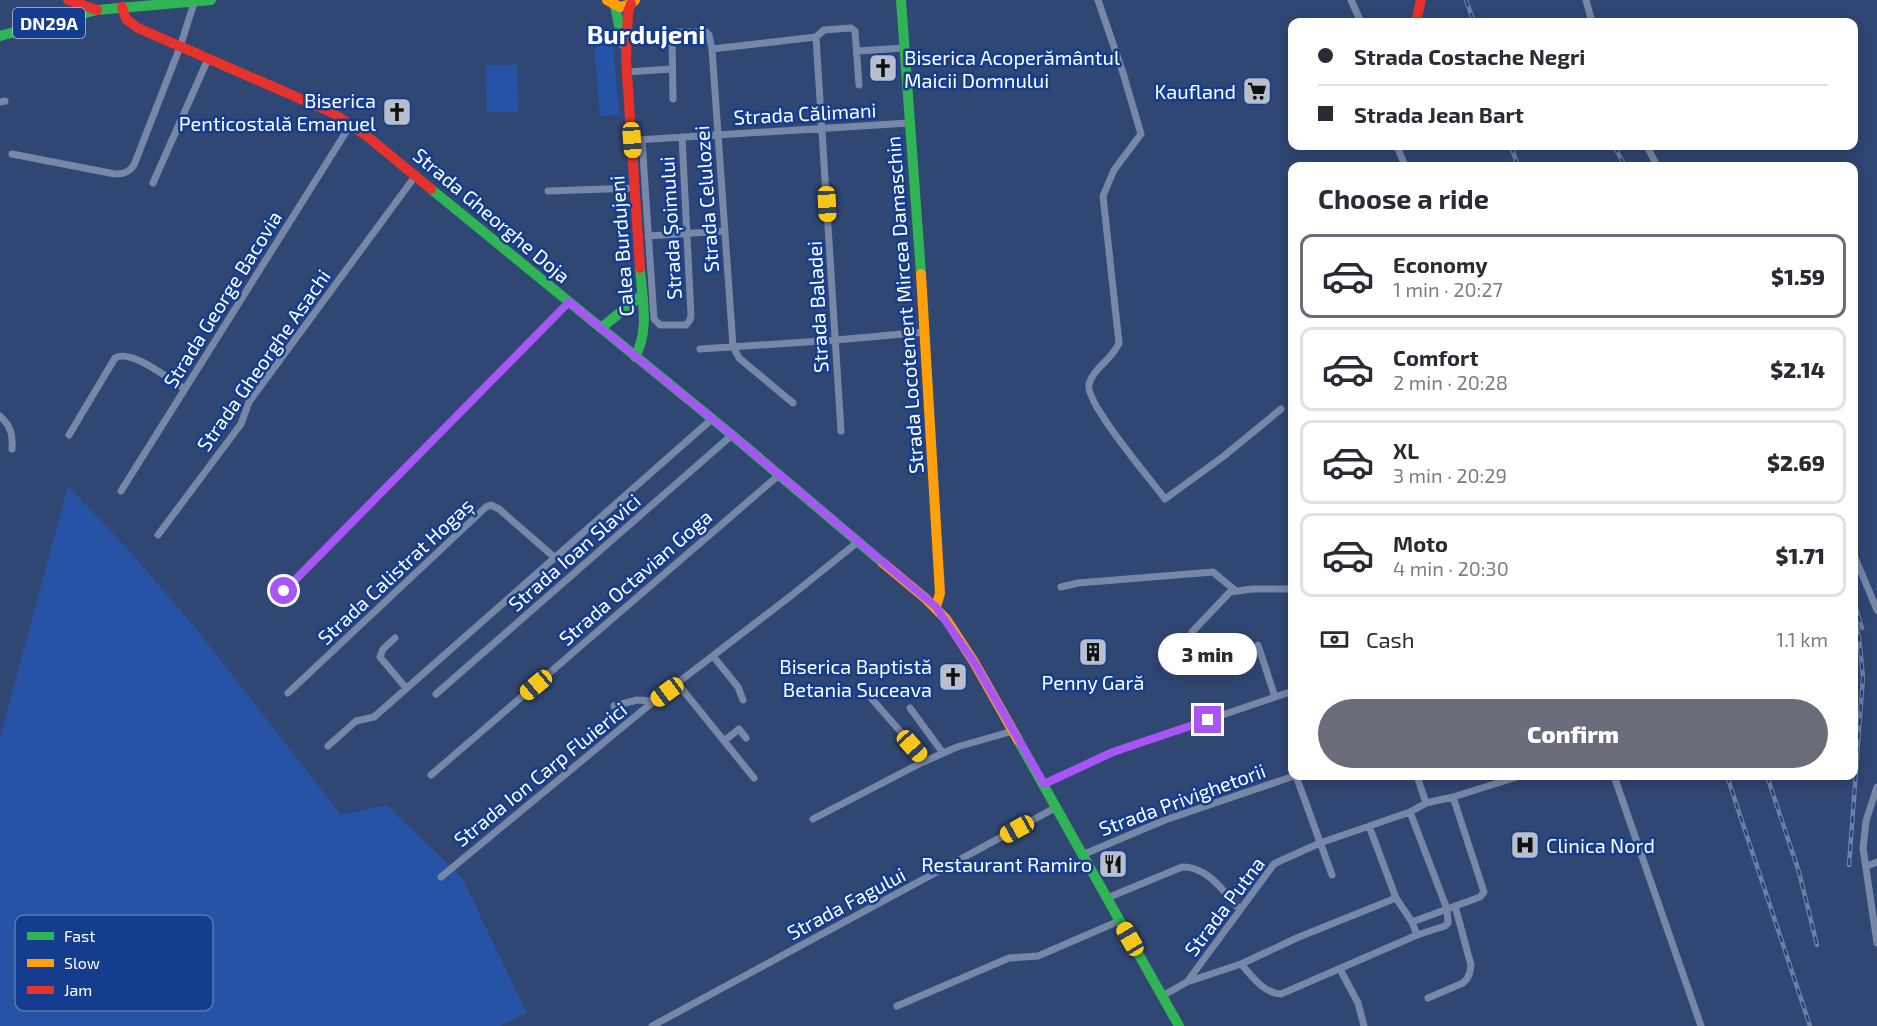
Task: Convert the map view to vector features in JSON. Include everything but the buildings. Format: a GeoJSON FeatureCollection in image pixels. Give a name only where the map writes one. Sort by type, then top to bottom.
{"type":"FeatureCollection","features":[{"type":"Feature","properties":{"kind":"main road"},"geometry":{"type":"LineString","coordinates":[[68,0],[97,10]]}},
{"type":"Feature","properties":{"kind":"main road","name":"DN29A"},"geometry":{"type":"LineString","coordinates":[[0,36],[97,10],[211,0]]}},
{"type":"Feature","properties":{"kind":"main road","name":"Strada Locotenent Mircea Damaschin"},"geometry":{"type":"LineString","coordinates":[[901,0],[925,332],[940,593],[936,607]]}},
{"type":"Feature","properties":{"kind":"main road"},"geometry":{"type":"LineString","coordinates":[[1417,18],[1421,0]]}},
{"type":"Feature","properties":{"kind":"main road"},"geometry":{"type":"LineString","coordinates":[[611,3],[626,6],[633,2]]}},
{"type":"Feature","properties":{"kind":"main road","name":"Calea Burdujeni"},"geometry":{"type":"LineString","coordinates":[[633,2],[628,12],[626,59],[637,140],[635,188],[644,328],[641,346],[635,357]]}},
{"type":"Feature","properties":{"kind":"main road","name":"Calea Burdujeni"},"geometry":{"type":"LineString","coordinates":[[611,3],[626,59]]}},
{"type":"Feature","properties":{"kind":"main road","name":"Strada Gheorghe Doja"},"geometry":{"type":"LineString","coordinates":[[122,7],[123,13],[131,23],[180,47],[314,103],[351,124],[732,435],[936,607],[963,644],[1179,1026]]}},
{"type":"Feature","properties":{"kind":"main road"},"geometry":{"type":"LineString","coordinates":[[601,328],[642,295]]}},
{"type":"Feature","properties":{"kind":"street"},"geometry":{"type":"LineString","coordinates":[[1098,0],[1141,134],[1114,170],[1103,196],[1119,343],[1115,353],[1095,372],[1088,386],[1090,395],[1108,425],[1165,499],[1224,456],[1281,409]]}},
{"type":"Feature","properties":{"kind":"street"},"geometry":{"type":"LineString","coordinates":[[1351,0],[1360,18]]}},
{"type":"Feature","properties":{"kind":"street"},"geometry":{"type":"LineString","coordinates":[[1586,0],[1591,18]]}},
{"type":"Feature","properties":{"kind":"street"},"geometry":{"type":"LineString","coordinates":[[12,154],[115,174],[126,172],[134,165],[180,47],[195,1]]}},
{"type":"Feature","properties":{"kind":"street"},"geometry":{"type":"LineString","coordinates":[[673,99],[672,36],[676,32],[706,32],[709,35],[712,49],[816,37],[824,30],[854,28],[860,84]]}},
{"type":"Feature","properties":{"kind":"street","name":"Strada Baladei"},"geometry":{"type":"LineString","coordinates":[[816,37],[841,431]]}},
{"type":"Feature","properties":{"kind":"street"},"geometry":{"type":"LineString","coordinates":[[858,51],[904,48]]}},
{"type":"Feature","properties":{"kind":"street","name":"Strada Celulozei"},"geometry":{"type":"LineString","coordinates":[[712,49],[733,346]]}},
{"type":"Feature","properties":{"kind":"street"},"geometry":{"type":"LineString","coordinates":[[153,183],[208,59]]}},
{"type":"Feature","properties":{"kind":"street"},"geometry":{"type":"LineString","coordinates":[[627,72],[671,69]]}},
{"type":"Feature","properties":{"kind":"street","name":"Strada Călimani"},"geometry":{"type":"LineString","coordinates":[[637,140],[909,123]]}},
{"type":"Feature","properties":{"kind":"street","name":"Strada George Bacovia"},"geometry":{"type":"LineString","coordinates":[[121,491],[351,124]]}},
{"type":"Feature","properties":{"kind":"street","name":"Strada Șoimului"},"geometry":{"type":"LineString","coordinates":[[648,236],[654,318],[660,325],[686,325],[690,320],[682,137]]}},
{"type":"Feature","properties":{"kind":"street"},"geometry":{"type":"LineString","coordinates":[[637,140],[648,236],[725,231]]}},
{"type":"Feature","properties":{"kind":"street","name":"Strada Gheorghe Asachi"},"geometry":{"type":"LineString","coordinates":[[158,535],[242,424],[249,402],[416,175]]}},
{"type":"Feature","properties":{"kind":"street"},"geometry":{"type":"LineString","coordinates":[[548,192],[635,188]]}},
{"type":"Feature","properties":{"kind":"street"},"geometry":{"type":"LineString","coordinates":[[284,591],[569,302]]}},
{"type":"Feature","properties":{"kind":"street"},"geometry":{"type":"LineString","coordinates":[[700,349],[925,332]]}},
{"type":"Feature","properties":{"kind":"street"},"geometry":{"type":"LineString","coordinates":[[733,346],[740,357],[793,403]]}},
{"type":"Feature","properties":{"kind":"street"},"geometry":{"type":"LineString","coordinates":[[69,435],[115,358],[119,356],[134,357],[185,389]]}},
{"type":"Feature","properties":{"kind":"street"},"geometry":{"type":"LineString","coordinates":[[0,416],[11,430],[12,450]]}},
{"type":"Feature","properties":{"kind":"street"},"geometry":{"type":"LineString","coordinates":[[328,746],[356,721],[374,717],[712,419]]}},
{"type":"Feature","properties":{"kind":"street","name":"Strada Ioan Slavici"},"geometry":{"type":"LineString","coordinates":[[436,694],[732,435]]}},
{"type":"Feature","properties":{"kind":"street","name":"Strada Octavian Goga"},"geometry":{"type":"LineString","coordinates":[[431,775],[779,475]]}},
{"type":"Feature","properties":{"kind":"street","name":"Strada Calistrat Hogaș"},"geometry":{"type":"LineString","coordinates":[[288,693],[486,507],[491,505],[499,509],[554,557]]}},
{"type":"Feature","properties":{"kind":"street","name":"Strada Ion Carp Fluierici"},"geometry":{"type":"LineString","coordinates":[[441,877],[654,702],[858,541]]}},
{"type":"Feature","properties":{"kind":"street"},"geometry":{"type":"LineString","coordinates":[[1858,565],[1877,610]]}},
{"type":"Feature","properties":{"kind":"street"},"geometry":{"type":"LineString","coordinates":[[1061,587],[1078,583],[1213,572],[1236,591]]}},
{"type":"Feature","properties":{"kind":"street"},"geometry":{"type":"LineString","coordinates":[[1192,632],[1230,592],[1288,589]]}},
{"type":"Feature","properties":{"kind":"street"},"geometry":{"type":"LineString","coordinates":[[395,638],[383,649],[380,657],[406,688]]}},
{"type":"Feature","properties":{"kind":"street"},"geometry":{"type":"LineString","coordinates":[[1258,645],[1275,697]]}},
{"type":"Feature","properties":{"kind":"street"},"geometry":{"type":"LineString","coordinates":[[713,656],[738,687],[743,700]]}},
{"type":"Feature","properties":{"kind":"street"},"geometry":{"type":"LineString","coordinates":[[678,684],[754,778]]}},
{"type":"Feature","properties":{"kind":"street"},"geometry":{"type":"LineString","coordinates":[[1044,784],[1113,752],[1288,693]]}},
{"type":"Feature","properties":{"kind":"street"},"geometry":{"type":"LineString","coordinates":[[872,699],[926,761]]}},
{"type":"Feature","properties":{"kind":"street"},"geometry":{"type":"LineString","coordinates":[[614,706],[637,700],[654,702]]}},
{"type":"Feature","properties":{"kind":"street"},"geometry":{"type":"LineString","coordinates":[[910,708],[943,753]]}},
{"type":"Feature","properties":{"kind":"street"},"geometry":{"type":"LineString","coordinates":[[724,741],[739,729],[746,738]]}},
{"type":"Feature","properties":{"kind":"street"},"geometry":{"type":"LineString","coordinates":[[813,819],[943,753],[1013,731]]}},
{"type":"Feature","properties":{"kind":"street","name":"Strada Privighetorii"},"geometry":{"type":"LineString","coordinates":[[1082,855],[1165,820],[1288,778]]}},
{"type":"Feature","properties":{"kind":"street"},"geometry":{"type":"LineString","coordinates":[[1296,780],[1332,875]]}},
{"type":"Feature","properties":{"kind":"street"},"geometry":{"type":"LineString","coordinates":[[1418,780],[1426,803]]}},
{"type":"Feature","properties":{"kind":"street","name":"Strada Putna"},"geometry":{"type":"LineString","coordinates":[[1187,982],[1274,864],[1320,843],[1410,812],[1426,803],[1507,780]]}},
{"type":"Feature","properties":{"kind":"street"},"geometry":{"type":"LineString","coordinates":[[1615,780],[1701,1026]]}},
{"type":"Feature","properties":{"kind":"street"},"geometry":{"type":"LineString","coordinates":[[1877,787],[1866,821],[1863,848],[1877,943]]}},
{"type":"Feature","properties":{"kind":"street"},"geometry":{"type":"LineString","coordinates":[[1412,922],[1480,897],[1484,892],[1453,797]]}},
{"type":"Feature","properties":{"kind":"street","name":"Strada Fagului"},"geometry":{"type":"LineString","coordinates":[[652,1026],[1055,808]]}},
{"type":"Feature","properties":{"kind":"street"},"geometry":{"type":"LineString","coordinates":[[1241,964],[1256,981],[1275,994],[1281,994],[1417,935],[1445,926],[1448,923],[1447,909],[1410,812]]}},
{"type":"Feature","properties":{"kind":"street"},"geometry":{"type":"LineString","coordinates":[[1369,826],[1396,898],[1412,922],[1417,935]]}},
{"type":"Feature","properties":{"kind":"street"},"geometry":{"type":"LineString","coordinates":[[1867,866],[1877,862]]}},
{"type":"Feature","properties":{"kind":"street"},"geometry":{"type":"LineString","coordinates":[[1107,898],[1182,867],[1190,867],[1214,880],[1240,910]]}},
{"type":"Feature","properties":{"kind":"street","name":"Strada Putna"},"geometry":{"type":"LineString","coordinates":[[1162,996],[1187,982],[1241,964],[1299,937],[1396,898]]}},
{"type":"Feature","properties":{"kind":"street"},"geometry":{"type":"LineString","coordinates":[[1428,998],[1463,983],[1470,972],[1471,965],[1455,906]]}},
{"type":"Feature","properties":{"kind":"street"},"geometry":{"type":"LineString","coordinates":[[897,1006],[1009,958],[1038,956],[1119,921]]}},
{"type":"Feature","properties":{"kind":"street"},"geometry":{"type":"LineString","coordinates":[[1340,969],[1358,1002],[1364,1026]]}},
{"type":"Feature","properties":{"kind":"shaded area"},"geometry":{"type":"Polygon","coordinates":[[[594,43],[613,43],[619,115],[600,116],[594,43]]]}},
{"type":"Feature","properties":{"kind":"shaded area"},"geometry":{"type":"Polygon","coordinates":[[[486,65],[517,65],[518,112],[487,112],[486,65]]]}},
{"type":"Feature","properties":{"kind":"shaded area"},"geometry":{"type":"Polygon","coordinates":[[[68,486],[125,546],[198,631],[341,815],[387,805],[462,878],[527,1013],[499,1026],[0,1026],[0,738],[68,486]]]}},
{"type":"Feature","properties":{"kind":"railway"},"geometry":{"type":"LineString","coordinates":[[1466,0],[1473,18]]}},
{"type":"Feature","properties":{"kind":"railway"},"geometry":{"type":"LineString","coordinates":[[1512,150],[1517,162]]}},
{"type":"Feature","properties":{"kind":"railway"},"geometry":{"type":"LineString","coordinates":[[1616,150],[1623,162]]}},
{"type":"Feature","properties":{"kind":"railway"},"geometry":{"type":"LineString","coordinates":[[1858,615],[1862,628]]}},
{"type":"Feature","properties":{"kind":"railway"},"geometry":{"type":"LineString","coordinates":[[1858,633],[1863,677],[1858,744]]}},
{"type":"Feature","properties":{"kind":"railway"},"geometry":{"type":"LineString","coordinates":[[1728,780],[1810,1026]]}},
{"type":"Feature","properties":{"kind":"railway"},"geometry":{"type":"LineString","coordinates":[[1768,780],[1799,872],[1817,945]]}},
{"type":"Feature","properties":{"kind":"railway"},"geometry":{"type":"LineString","coordinates":[[1849,865],[1855,780]]}},
{"type":"Feature","properties":{"kind":"traffic: fast"},"geometry":{"type":"LineString","coordinates":[[0,36],[97,10],[211,0]]}},
{"type":"Feature","properties":{"kind":"traffic: fast"},"geometry":{"type":"LineString","coordinates":[[901,0],[921,274]]}},
{"type":"Feature","properties":{"kind":"traffic: fast"},"geometry":{"type":"LineString","coordinates":[[615,6],[623,44]]}},
{"type":"Feature","properties":{"kind":"traffic: fast"},"geometry":{"type":"LineString","coordinates":[[431,189],[732,435],[883,563]]}},
{"type":"Feature","properties":{"kind":"traffic: fast"},"geometry":{"type":"LineString","coordinates":[[635,357],[640,347],[644,325],[640,268]]}},
{"type":"Feature","properties":{"kind":"traffic: fast"},"geometry":{"type":"LineString","coordinates":[[601,328],[642,295]]}},
{"type":"Feature","properties":{"kind":"traffic: fast"},"geometry":{"type":"LineString","coordinates":[[1018,740],[1179,1026]]}},
{"type":"Feature","properties":{"kind":"traffic: slow"},"geometry":{"type":"LineString","coordinates":[[607,0],[620,7],[631,4],[635,0]]}},
{"type":"Feature","properties":{"kind":"traffic: slow"},"geometry":{"type":"LineString","coordinates":[[921,274],[940,593],[936,607]]}},
{"type":"Feature","properties":{"kind":"traffic: slow"},"geometry":{"type":"LineString","coordinates":[[883,563],[946,619],[974,662],[1018,740]]}},
{"type":"Feature","properties":{"kind":"traffic: jam"},"geometry":{"type":"LineString","coordinates":[[68,0],[97,10]]}},
{"type":"Feature","properties":{"kind":"traffic: jam"},"geometry":{"type":"LineString","coordinates":[[1417,18],[1421,0]]}},
{"type":"Feature","properties":{"kind":"traffic: jam"},"geometry":{"type":"LineString","coordinates":[[631,4],[628,12],[626,59],[640,268]]}},
{"type":"Feature","properties":{"kind":"traffic: jam"},"geometry":{"type":"LineString","coordinates":[[122,7],[126,19],[138,28],[333,113],[368,137],[431,189]]}},
{"type":"Feature","properties":{"kind":"place","name":"Biserica Acoperământul Maicii Domnului"},"geometry":{"type":"Point","coordinates":[883,68]}},
{"type":"Feature","properties":{"kind":"place","name":"Kaufland"},"geometry":{"type":"Point","coordinates":[1257,91]}},
{"type":"Feature","properties":{"kind":"place","name":"Biserica Penticostală Emanuel"},"geometry":{"type":"Point","coordinates":[397,112]}},
{"type":"Feature","properties":{"kind":"place","name":"Penny Gară"},"geometry":{"type":"Point","coordinates":[1093,652]}},
{"type":"Feature","properties":{"kind":"place","name":"Biserica Baptistă Betania Suceava"},"geometry":{"type":"Point","coordinates":[953,677]}},
{"type":"Feature","properties":{"kind":"place","name":"Clinica Nord"},"geometry":{"type":"Point","coordinates":[1525,845]}},
{"type":"Feature","properties":{"kind":"place","name":"Restaurant Ramiro"},"geometry":{"type":"Point","coordinates":[1113,864]}},
{"type":"Feature","properties":{"kind":"district","name":"Burdujeni"},"geometry":{"type":"Point","coordinates":[646,33]}},
{"type":"Feature","properties":{"kind":"route"},"geometry":{"type":"LineString","coordinates":[[284,591],[569,302],[732,435],[936,607],[974,662],[1044,784],[1113,752],[1208,720]]}}]}
